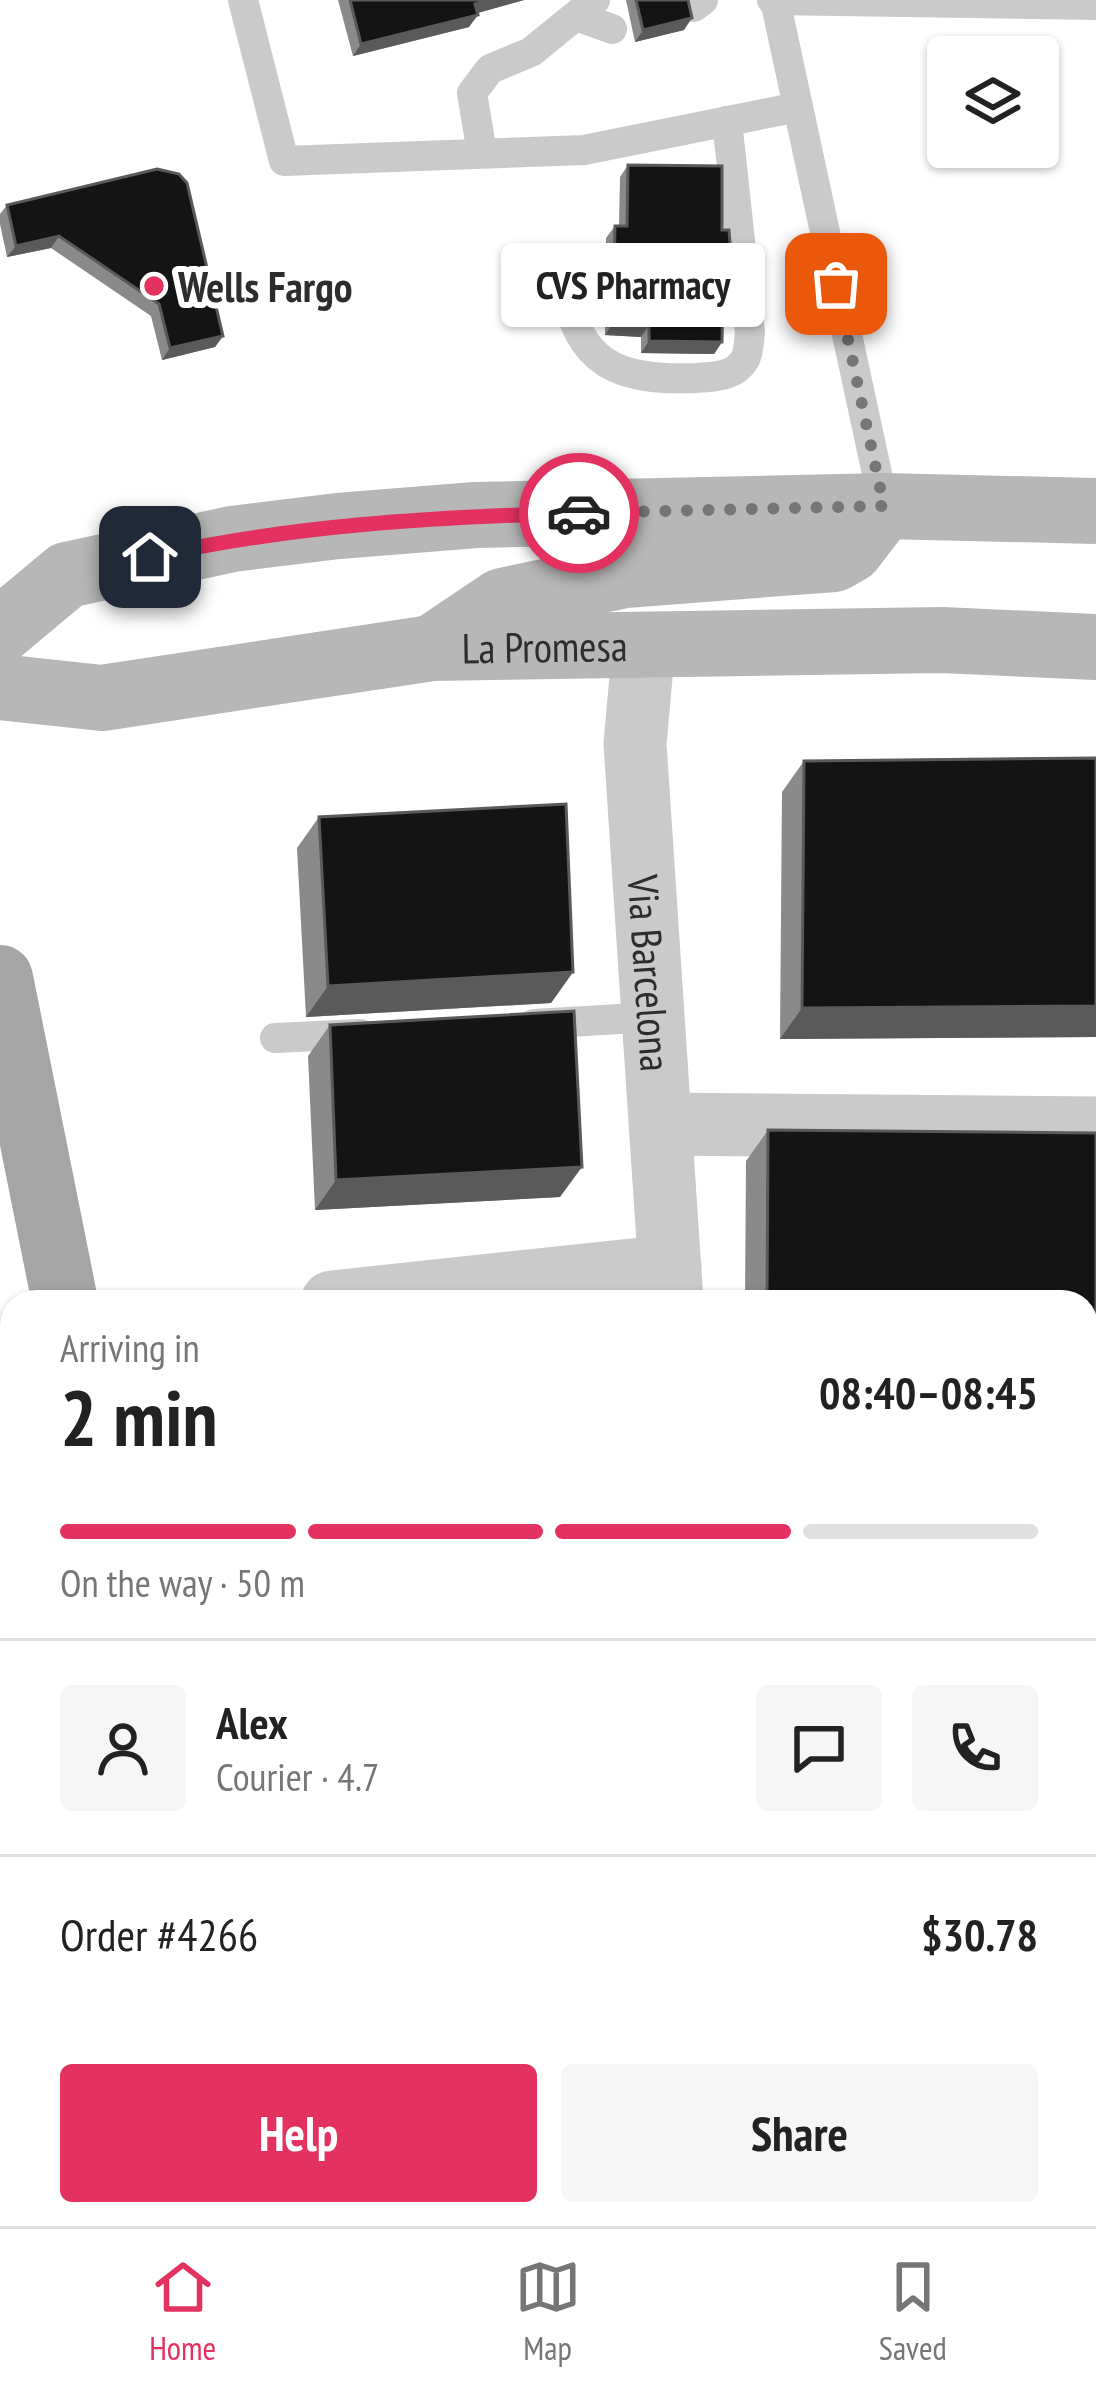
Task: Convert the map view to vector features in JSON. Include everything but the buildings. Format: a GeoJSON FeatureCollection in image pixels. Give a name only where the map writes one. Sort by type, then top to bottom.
{"type":"FeatureCollection","features":[{"type":"Feature","properties":{"kind":"main road"},"geometry":{"type":"LineString","coordinates":[[0,631],[67,575],[232,539],[476,515],[884,506],[1096,512]]}},
{"type":"Feature","properties":{"kind":"main road"},"geometry":{"type":"LineString","coordinates":[[432,648],[502,602],[625,575],[834,559],[850,550],[884,506]]}},
{"type":"Feature","properties":{"kind":"main road","name":"La Promesa"},"geometry":{"type":"LineString","coordinates":[[0,687],[102,698],[432,648],[942,640],[1096,647]]}},
{"type":"Feature","properties":{"kind":"main road"},"geometry":{"type":"LineString","coordinates":[[0,978],[63,1290]]}},
{"type":"Feature","properties":{"kind":"street","name":"Via Barcelona"},"geometry":{"type":"LineString","coordinates":[[644,644],[635,744],[671,1284]]}},
{"type":"Feature","properties":{"kind":"street"},"geometry":{"type":"LineString","coordinates":[[661,1124],[1096,1128]]}},
{"type":"Feature","properties":{"kind":"street"},"geometry":{"type":"LineString","coordinates":[[558,1290],[671,1284]]}},
{"type":"Feature","properties":{"kind":"lane"},"geometry":{"type":"LineString","coordinates":[[243,0],[284,161],[584,149],[798,107]]}},
{"type":"Feature","properties":{"kind":"lane"},"geometry":{"type":"LineString","coordinates":[[884,506],[774,0],[1096,5]]}},
{"type":"Feature","properties":{"kind":"lane"},"geometry":{"type":"LineString","coordinates":[[482,154],[472,93],[490,69],[531,52],[586,8],[612,29]]}},
{"type":"Feature","properties":{"kind":"lane"},"geometry":{"type":"LineString","coordinates":[[568,302],[574,327],[612,368],[642,380],[715,377],[735,371],[747,357],[750,332],[727,121]]}},
{"type":"Feature","properties":{"kind":"lane"},"geometry":{"type":"LineString","coordinates":[[512,1025],[654,1017]]}},
{"type":"Feature","properties":{"kind":"lane"},"geometry":{"type":"LineString","coordinates":[[275,1038],[393,1032]]}},
{"type":"Feature","properties":{"kind":"way so far"},"geometry":{"type":"LineString","coordinates":[[579,513],[884,506],[836,284]]}},
{"type":"Feature","properties":{"kind":"place","name":"CVS Pharmacy"},"geometry":{"type":"Point","coordinates":[836,284]}},
{"type":"Feature","properties":{"kind":"place","name":"Wells Fargo"},"geometry":{"type":"Point","coordinates":[154,286]}},
{"type":"Feature","properties":{"kind":"route"},"geometry":{"type":"LineString","coordinates":[[150,557],[232,539],[338,526],[579,513]]}}]}
